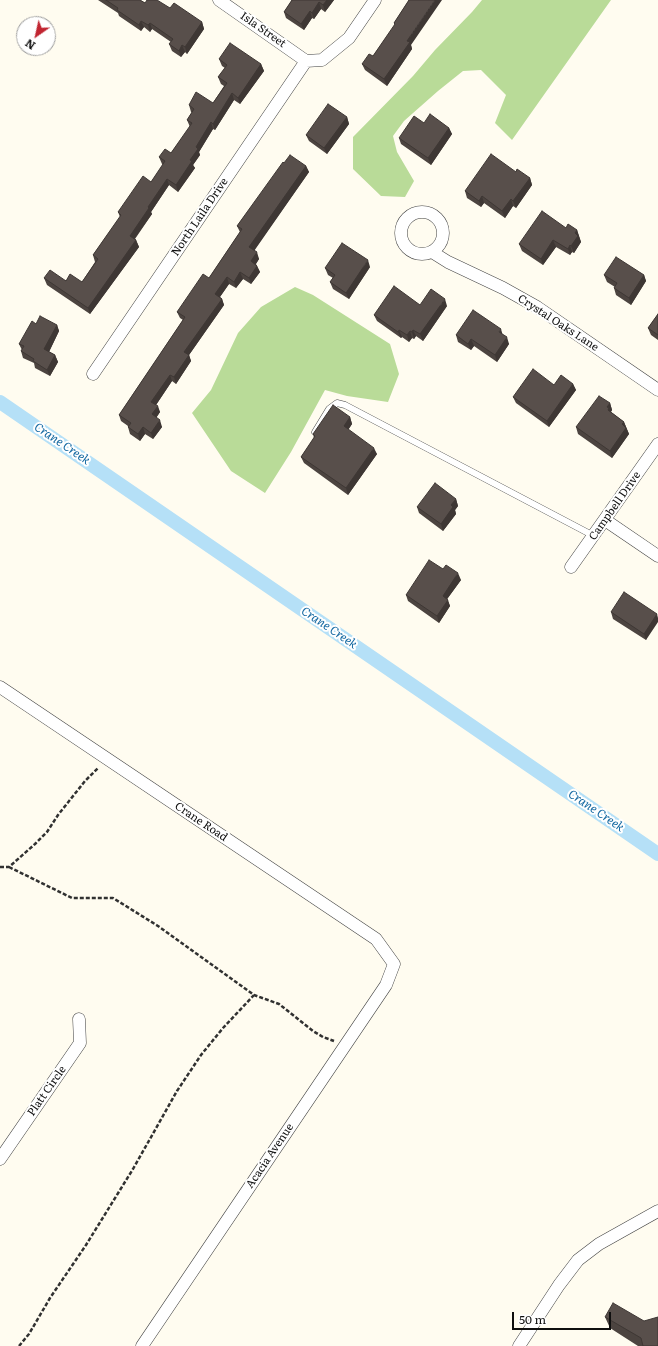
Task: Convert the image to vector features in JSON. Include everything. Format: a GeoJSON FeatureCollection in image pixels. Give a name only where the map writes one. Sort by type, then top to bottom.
{"type":"FeatureCollection","features":[{"type":"Feature","properties":{"kind":"street","name":"Isla Street"},"geometry":{"type":"LineString","coordinates":[[219,0],[306,61]]}},
{"type":"Feature","properties":{"kind":"street"},"geometry":{"type":"LineString","coordinates":[[306,61],[322,60],[349,38],[375,0]]}},
{"type":"Feature","properties":{"kind":"street","name":"North Laila Drive"},"geometry":{"type":"LineString","coordinates":[[93,374],[306,61]]}},
{"type":"Feature","properties":{"kind":"street","name":"Crystal Oaks Lane"},"geometry":{"type":"LineString","coordinates":[[432,252],[448,262],[503,288],[537,307],[658,390]]}},
{"type":"Feature","properties":{"kind":"street","name":"Campbell Drive"},"geometry":{"type":"LineString","coordinates":[[572,567],[658,444]]}},
{"type":"Feature","properties":{"kind":"street"},"geometry":{"type":"LineString","coordinates":[[605,520],[658,556]]}},
{"type":"Feature","properties":{"kind":"street","name":"Crane Road"},"geometry":{"type":"LineString","coordinates":[[0,687],[376,939],[394,964]]}},
{"type":"Feature","properties":{"kind":"street","name":"Acacia Avenue"},"geometry":{"type":"LineString","coordinates":[[142,1346],[386,985],[394,964]]}},
{"type":"Feature","properties":{"kind":"street","name":"Platt Circle"},"geometry":{"type":"LineString","coordinates":[[0,1159],[80,1043],[79,1019]]}},
{"type":"Feature","properties":{"kind":"street"},"geometry":{"type":"LineString","coordinates":[[520,1346],[559,1285],[578,1260],[599,1244],[658,1211]]}},
{"type":"Feature","properties":{"kind":"lane"},"geometry":{"type":"LineString","coordinates":[[315,432],[329,409],[337,403],[345,405],[594,536]]}},
{"type":"Feature","properties":{"kind":"path"},"geometry":{"type":"LineString","coordinates":[[9,867],[46,832],[85,781],[107,759]]}},
{"type":"Feature","properties":{"kind":"path"},"geometry":{"type":"LineString","coordinates":[[0,867],[9,867],[72,898],[113,898],[158,926],[254,995],[279,1004],[323,1037],[346,1045]]}},
{"type":"Feature","properties":{"kind":"path"},"geometry":{"type":"LineString","coordinates":[[19,1346],[29,1334],[50,1298],[86,1245],[129,1176],[185,1079],[201,1055],[223,1028],[254,995]]}},
{"type":"Feature","properties":{"kind":"green space"},"geometry":{"type":"Polygon","coordinates":[[[482,0],[611,0],[512,140],[495,123],[506,95],[481,70],[463,71],[438,91],[404,121],[393,136],[397,152],[414,181],[405,197],[381,196],[353,169],[353,137],[413,76],[482,0]]]}},
{"type":"Feature","properties":{"kind":"green space"},"geometry":{"type":"Polygon","coordinates":[[[295,287],[313,295],[390,344],[399,374],[388,402],[347,396],[325,390],[291,452],[265,493],[231,471],[192,413],[211,390],[238,333],[261,307],[295,287]]]}},
{"type":"Feature","properties":{"kind":"building"},"geometry":{"type":"Polygon","coordinates":[[[106,0],[140,0],[145,3],[147,0],[157,0],[170,8],[174,3],[202,22],[185,47],[182,45],[179,51],[169,44],[173,39],[150,23],[148,25],[141,21],[139,25],[117,10],[118,8],[106,0]]]}},
{"type":"Feature","properties":{"kind":"building"},"geometry":{"type":"Polygon","coordinates":[[[292,0],[327,0],[323,5],[319,2],[312,13],[310,11],[301,24],[284,12],[292,0]]]}},
{"type":"Feature","properties":{"kind":"building"},"geometry":{"type":"Polygon","coordinates":[[[409,0],[435,0],[407,41],[410,42],[384,79],[362,64],[369,54],[373,56],[395,24],[394,23],[409,0]]]}},
{"type":"Feature","properties":{"kind":"building"},"geometry":{"type":"Polygon","coordinates":[[[230,43],[261,64],[238,98],[232,93],[213,124],[211,122],[196,147],[198,149],[190,160],[192,161],[176,185],[167,179],[130,236],[136,240],[88,308],[44,278],[50,270],[66,281],[70,274],[82,282],[98,259],[93,255],[121,215],[118,212],[143,176],[151,182],[165,161],[159,157],[165,149],[171,153],[192,123],[187,120],[194,109],[189,105],[196,92],[213,103],[227,83],[218,77],[227,65],[219,59],[230,43]]]}},
{"type":"Feature","properties":{"kind":"building"},"geometry":{"type":"Polygon","coordinates":[[[328,104],[347,117],[324,148],[306,135],[328,104]]]}},
{"type":"Feature","properties":{"kind":"building"},"geometry":{"type":"Polygon","coordinates":[[[430,114],[449,128],[428,158],[399,138],[414,116],[424,123],[430,114]]]}},
{"type":"Feature","properties":{"kind":"building"},"geometry":{"type":"Polygon","coordinates":[[[491,154],[516,172],[517,169],[530,178],[513,201],[511,199],[502,211],[482,196],[479,201],[465,191],[491,154]]]}},
{"type":"Feature","properties":{"kind":"building"},"geometry":{"type":"Polygon","coordinates":[[[290,155],[306,166],[249,247],[257,252],[251,261],[257,266],[249,278],[240,272],[234,282],[227,277],[215,294],[222,299],[184,352],[189,355],[174,377],[170,375],[151,402],[158,406],[152,414],[160,420],[151,433],[143,427],[138,434],[128,427],[131,423],[119,415],[185,317],[177,312],[203,274],[209,278],[242,229],[237,226],[283,162],[284,163],[290,155]]]}},
{"type":"Feature","properties":{"kind":"building"},"geometry":{"type":"Polygon","coordinates":[[[542,211],[566,228],[568,224],[577,230],[575,233],[578,236],[568,249],[553,240],[541,259],[519,244],[542,211]]]}},
{"type":"Feature","properties":{"kind":"building"},"geometry":{"type":"Polygon","coordinates":[[[342,243],[368,260],[346,293],[330,282],[335,275],[325,268],[342,243]]]}},
{"type":"Feature","properties":{"kind":"building"},"geometry":{"type":"Polygon","coordinates":[[[616,257],[644,275],[629,298],[614,288],[617,283],[604,275],[616,257]]]}},
{"type":"Feature","properties":{"kind":"building"},"geometry":{"type":"Polygon","coordinates":[[[394,286],[420,305],[431,289],[445,299],[420,334],[413,330],[407,335],[399,330],[398,332],[374,315],[394,286]]]}},
{"type":"Feature","properties":{"kind":"building"},"geometry":{"type":"Polygon","coordinates":[[[473,310],[501,329],[499,332],[507,337],[495,355],[471,339],[468,344],[456,335],[473,310]]]}},
{"type":"Feature","properties":{"kind":"building"},"geometry":{"type":"Polygon","coordinates":[[[658,314],[658,335],[648,328],[658,314]]]}},
{"type":"Feature","properties":{"kind":"building"},"geometry":{"type":"Polygon","coordinates":[[[40,316],[57,325],[44,349],[55,355],[47,370],[33,361],[34,359],[21,351],[24,346],[19,344],[32,321],[36,324],[40,316]]]}},
{"type":"Feature","properties":{"kind":"building"},"geometry":{"type":"Polygon","coordinates":[[[533,369],[554,385],[561,375],[573,384],[547,421],[513,397],[533,369]]]}},
{"type":"Feature","properties":{"kind":"building"},"geometry":{"type":"Polygon","coordinates":[[[599,396],[610,403],[607,407],[609,408],[608,410],[624,422],[622,424],[626,428],[610,451],[576,427],[599,396]]]}},
{"type":"Feature","properties":{"kind":"building"},"geometry":{"type":"Polygon","coordinates":[[[333,405],[350,417],[344,426],[374,448],[346,488],[301,457],[315,436],[313,434],[333,405]]]}},
{"type":"Feature","properties":{"kind":"building"},"geometry":{"type":"Polygon","coordinates":[[[435,483],[456,499],[451,505],[453,507],[441,524],[417,507],[435,483]]]}},
{"type":"Feature","properties":{"kind":"building"},"geometry":{"type":"Polygon","coordinates":[[[429,560],[443,569],[446,565],[458,573],[443,596],[448,600],[437,616],[406,595],[429,560]]]}},
{"type":"Feature","properties":{"kind":"building"},"geometry":{"type":"Polygon","coordinates":[[[624,592],[657,614],[644,634],[611,612],[624,592]]]}},
{"type":"Feature","properties":{"kind":"building"},"geometry":{"type":"Polygon","coordinates":[[[613,1303],[644,1321],[658,1317],[658,1346],[643,1346],[641,1338],[605,1317],[613,1303]]]}},
{"type":"Feature","properties":{"kind":"waterway","name":"Crane Creek"},"geometry":{"type":"LineString","coordinates":[[0,402],[658,854]]}}]}
